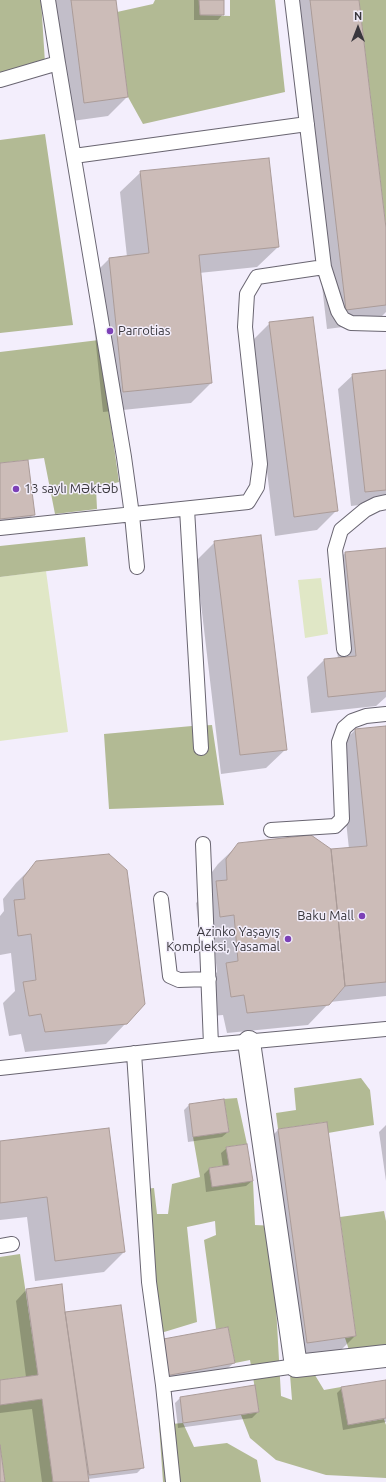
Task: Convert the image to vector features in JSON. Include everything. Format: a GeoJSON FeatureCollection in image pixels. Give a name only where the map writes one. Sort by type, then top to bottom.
{"type":"FeatureCollection","features":[{"type":"Feature","properties":{"kind":"street"},"geometry":{"type":"LineString","coordinates":[[249,1042],[296,1366],[386,1356]]}},
{"type":"Feature","properties":{"kind":"lane"},"geometry":{"type":"LineString","coordinates":[[48,0],[124,457],[137,567]]}},
{"type":"Feature","properties":{"kind":"lane"},"geometry":{"type":"LineString","coordinates":[[292,0],[324,267],[338,311],[343,320],[351,323],[386,324]]}},
{"type":"Feature","properties":{"kind":"lane"},"geometry":{"type":"LineString","coordinates":[[0,80],[58,63]]}},
{"type":"Feature","properties":{"kind":"lane"},"geometry":{"type":"LineString","coordinates":[[74,156],[307,124]]}},
{"type":"Feature","properties":{"kind":"lane"},"geometry":{"type":"LineString","coordinates":[[0,528],[248,502],[258,487],[260,464],[245,327],[247,294],[258,277],[324,267]]}},
{"type":"Feature","properties":{"kind":"lane"},"geometry":{"type":"LineString","coordinates":[[344,649],[335,550],[341,530],[365,510],[377,504],[386,502]]}},
{"type":"Feature","properties":{"kind":"lane"},"geometry":{"type":"LineString","coordinates":[[187,509],[201,748]]}},
{"type":"Feature","properties":{"kind":"lane"},"geometry":{"type":"LineString","coordinates":[[271,830],[334,826],[342,819],[339,742],[344,728],[352,721],[366,716],[386,714]]}},
{"type":"Feature","properties":{"kind":"lane"},"geometry":{"type":"LineString","coordinates":[[203,844],[211,1045]]}},
{"type":"Feature","properties":{"kind":"lane"},"geometry":{"type":"LineString","coordinates":[[161,899],[170,976],[179,980],[209,979]]}},
{"type":"Feature","properties":{"kind":"lane"},"geometry":{"type":"LineString","coordinates":[[0,1068],[211,1045],[386,1029]]}},
{"type":"Feature","properties":{"kind":"lane"},"geometry":{"type":"LineString","coordinates":[[134,1053],[149,1282],[163,1385],[173,1482]]}},
{"type":"Feature","properties":{"kind":"lane"},"geometry":{"type":"LineString","coordinates":[[163,1385],[296,1366]]}},
{"type":"Feature","properties":{"kind":"green space"},"geometry":{"type":"Polygon","coordinates":[[[0,0],[41,0],[45,63],[0,73],[0,0]]]}},
{"type":"Feature","properties":{"kind":"green space"},"geometry":{"type":"Polygon","coordinates":[[[155,0],[199,0],[200,15],[230,16],[230,0],[275,0],[285,92],[143,124],[128,97],[117,12],[153,4],[155,0]]]}},
{"type":"Feature","properties":{"kind":"green space"},"geometry":{"type":"Polygon","coordinates":[[[359,0],[386,0],[386,228],[359,0]]]}},
{"type":"Feature","properties":{"kind":"green space"},"geometry":{"type":"Polygon","coordinates":[[[45,134],[73,325],[0,333],[0,140],[45,134]]]}},
{"type":"Feature","properties":{"kind":"green space"},"geometry":{"type":"Polygon","coordinates":[[[99,340],[119,482],[96,488],[97,509],[55,514],[44,458],[0,463],[0,352],[99,340]]]}},
{"type":"Feature","properties":{"kind":"green space"},"geometry":{"type":"Polygon","coordinates":[[[85,537],[88,566],[0,577],[0,546],[85,537]]]}},
{"type":"Feature","properties":{"kind":"green space"},"geometry":{"type":"Polygon","coordinates":[[[46,571],[68,732],[0,741],[0,577],[46,571]]]}},
{"type":"Feature","properties":{"kind":"green space"},"geometry":{"type":"Polygon","coordinates":[[[321,578],[328,634],[305,638],[298,580],[321,578]]]}},
{"type":"Feature","properties":{"kind":"green space"},"geometry":{"type":"Polygon","coordinates":[[[212,725],[224,805],[109,809],[104,734],[212,725]]]}},
{"type":"Feature","properties":{"kind":"green space"},"geometry":{"type":"Polygon","coordinates":[[[361,1078],[370,1090],[374,1125],[328,1133],[326,1122],[278,1129],[276,1113],[296,1110],[294,1088],[361,1078]]]}},
{"type":"Feature","properties":{"kind":"green space"},"geometry":{"type":"Polygon","coordinates":[[[237,1098],[247,1144],[226,1147],[229,1165],[209,1168],[212,1186],[253,1181],[255,1225],[276,1226],[276,1306],[281,1396],[292,1400],[289,1362],[307,1362],[324,1390],[341,1387],[348,1425],[384,1419],[386,1425],[386,1478],[326,1475],[276,1460],[250,1438],[241,1415],[259,1412],[250,1360],[235,1363],[228,1327],[216,1329],[204,1240],[216,1235],[215,1221],[187,1227],[197,1322],[151,1336],[135,1190],[154,1188],[157,1214],[168,1214],[172,1184],[200,1177],[193,1137],[229,1132],[224,1099],[237,1098]]]}},
{"type":"Feature","properties":{"kind":"green space"},"geometry":{"type":"Polygon","coordinates":[[[384,1211],[386,1221],[386,1353],[352,1359],[345,1338],[356,1336],[340,1217],[384,1211]]]}},
{"type":"Feature","properties":{"kind":"green space"},"geometry":{"type":"Polygon","coordinates":[[[20,1254],[38,1375],[0,1380],[0,1257],[20,1254]]]}},
{"type":"Feature","properties":{"kind":"green space"},"geometry":{"type":"Polygon","coordinates":[[[42,1399],[53,1482],[5,1482],[0,1445],[0,1405],[42,1399]]]}},
{"type":"Feature","properties":{"kind":"green space"},"geometry":{"type":"Polygon","coordinates":[[[183,1423],[194,1447],[227,1443],[257,1460],[261,1482],[163,1482],[159,1425],[183,1423]]]}},
{"type":"Feature","properties":{"kind":"building"},"geometry":{"type":"Polygon","coordinates":[[[71,0],[116,0],[128,97],[84,103],[71,0]]]}},
{"type":"Feature","properties":{"kind":"building"},"geometry":{"type":"Polygon","coordinates":[[[199,0],[224,0],[224,15],[200,15],[199,0]]]}},
{"type":"Feature","properties":{"kind":"building"},"geometry":{"type":"Polygon","coordinates":[[[310,0],[359,0],[386,228],[386,305],[346,310],[310,0]]]}},
{"type":"Feature","properties":{"kind":"building"},"geometry":{"type":"Polygon","coordinates":[[[269,158],[279,247],[199,255],[212,383],[123,392],[109,258],[149,253],[140,171],[269,158]]]}},
{"type":"Feature","properties":{"kind":"building"},"geometry":{"type":"Polygon","coordinates":[[[313,317],[338,511],[294,517],[269,322],[313,317]]]}},
{"type":"Feature","properties":{"kind":"building"},"geometry":{"type":"Polygon","coordinates":[[[386,370],[386,490],[365,492],[352,374],[386,370]]]}},
{"type":"Feature","properties":{"kind":"building","name":"13 saylı Məktəb"},"geometry":{"type":"Polygon","coordinates":[[[28,460],[35,515],[0,519],[0,463],[28,460]]]}},
{"type":"Feature","properties":{"kind":"building"},"geometry":{"type":"Polygon","coordinates":[[[261,535],[287,750],[240,755],[214,541],[261,535]]]}},
{"type":"Feature","properties":{"kind":"building"},"geometry":{"type":"Polygon","coordinates":[[[386,548],[386,691],[328,697],[324,659],[356,656],[345,552],[386,548]]]}},
{"type":"Feature","properties":{"kind":"building","name":"Baku Mall"},"geometry":{"type":"Polygon","coordinates":[[[386,726],[386,982],[345,986],[331,849],[367,846],[355,729],[386,726]]]}},
{"type":"Feature","properties":{"kind":"building","name":"Azinko Yaşayış Kompleksi, Yasamal"},"geometry":{"type":"Polygon","coordinates":[[[311,835],[331,849],[345,986],[329,1005],[247,1013],[244,995],[231,997],[226,963],[238,961],[234,915],[220,917],[216,881],[227,880],[226,859],[238,843],[311,835]]]}},
{"type":"Feature","properties":{"kind":"building","name":"Azinko Yaşayış Kompleksi, Yasamal"},"geometry":{"type":"Polygon","coordinates":[[[109,854],[127,870],[145,1004],[127,1024],[45,1032],[41,1014],[29,1016],[23,982],[36,980],[31,934],[18,936],[14,900],[25,899],[23,878],[36,861],[109,854]]]}},
{"type":"Feature","properties":{"kind":"building"},"geometry":{"type":"Polygon","coordinates":[[[224,1099],[229,1132],[193,1137],[189,1104],[224,1099]]]}},
{"type":"Feature","properties":{"kind":"building"},"geometry":{"type":"Polygon","coordinates":[[[327,1122],[356,1336],[307,1343],[278,1129],[327,1122]]]}},
{"type":"Feature","properties":{"kind":"building"},"geometry":{"type":"Polygon","coordinates":[[[109,1128],[125,1252],[55,1261],[47,1197],[0,1203],[0,1141],[109,1128]]]}},
{"type":"Feature","properties":{"kind":"building"},"geometry":{"type":"Polygon","coordinates":[[[247,1144],[253,1181],[212,1187],[209,1168],[229,1165],[226,1147],[247,1144]]]}},
{"type":"Feature","properties":{"kind":"building"},"geometry":{"type":"Polygon","coordinates":[[[62,1284],[89,1482],[53,1482],[42,1399],[0,1405],[0,1380],[38,1375],[26,1289],[62,1284]]]}},
{"type":"Feature","properties":{"kind":"building"},"geometry":{"type":"Polygon","coordinates":[[[121,1305],[144,1468],[89,1475],[65,1312],[121,1305]]]}},
{"type":"Feature","properties":{"kind":"building"},"geometry":{"type":"Polygon","coordinates":[[[228,1327],[235,1363],[165,1376],[158,1340],[228,1327]]]}},
{"type":"Feature","properties":{"kind":"building"},"geometry":{"type":"Polygon","coordinates":[[[386,1380],[386,1418],[348,1425],[341,1387],[386,1380]]]}},
{"type":"Feature","properties":{"kind":"building"},"geometry":{"type":"Polygon","coordinates":[[[255,1385],[259,1412],[183,1423],[180,1397],[255,1385]]]}},
{"type":"Feature","properties":{"kind":"building"},"geometry":{"type":"Polygon","coordinates":[[[0,1445],[5,1482],[0,1482],[0,1445]]]}},
{"type":"Feature","properties":{"kind":"place","name":"Parrotias"},"geometry":{"type":"Point","coordinates":[110,331]}},
{"type":"Feature","properties":{"kind":"place","name":"13 saylı Məktəb"},"geometry":{"type":"Point","coordinates":[16,489]}},
{"type":"Feature","properties":{"kind":"place","name":"Baku Mall"},"geometry":{"type":"Point","coordinates":[362,916]}},
{"type":"Feature","properties":{"kind":"place","name":"Azinko Yaşayış Kompleksi, Yasamal"},"geometry":{"type":"Point","coordinates":[288,939]}}]}
